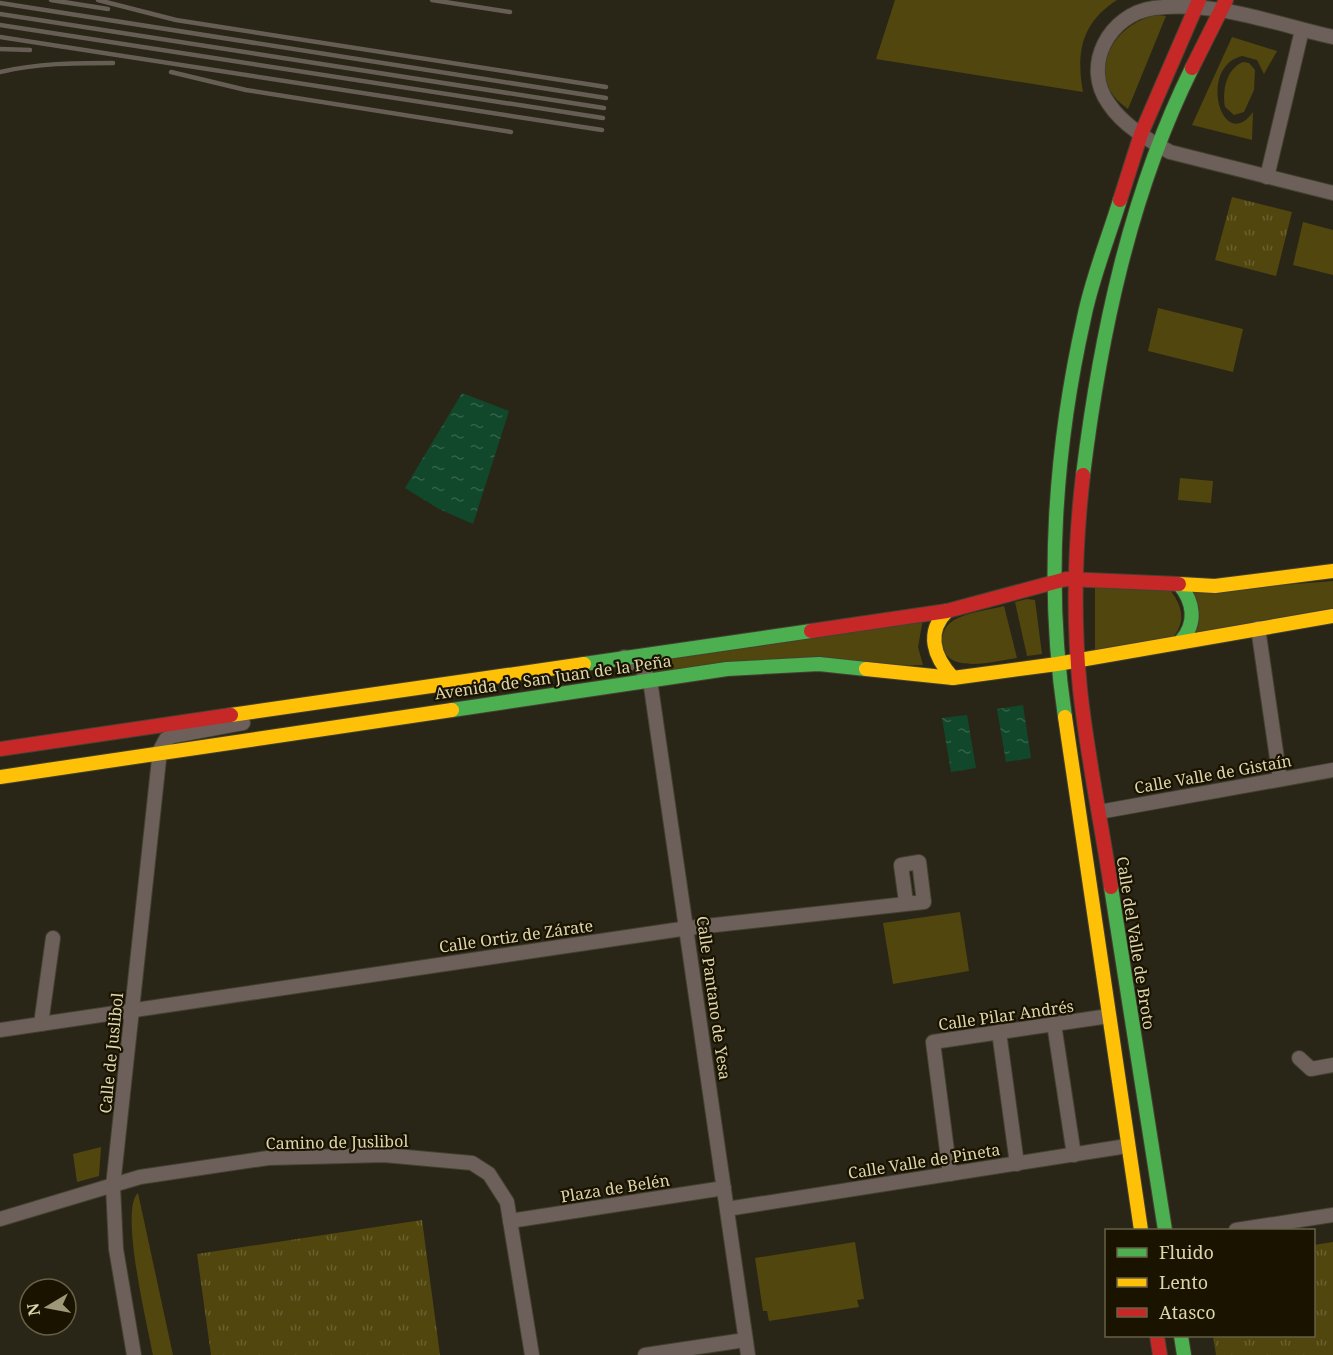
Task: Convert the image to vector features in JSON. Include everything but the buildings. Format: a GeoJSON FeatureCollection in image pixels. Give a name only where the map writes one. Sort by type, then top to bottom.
{"type":"FeatureCollection","features":[{"type":"Feature","properties":{"kind":"main road"},"geometry":{"type":"LineString","coordinates":[[1141,1229],[1058,664],[1054,581],[1059,476],[1073,369],[1098,264],[1140,134],[1197,3]]}},
{"type":"Feature","properties":{"kind":"main road","name":"Calle del Valle de Broto"},"geometry":{"type":"LineString","coordinates":[[1165,1229],[1099,812],[1078,660],[1078,578],[1082,480],[1098,370],[1126,258],[1159,146],[1223,5]]}},
{"type":"Feature","properties":{"kind":"main road","name":"Avenida de San Juan de la Peña"},"geometry":{"type":"LineString","coordinates":[[0,749],[947,611],[1054,581],[1078,578],[1239,585],[1333,572]]}},
{"type":"Feature","properties":{"kind":"main road"},"geometry":{"type":"LineString","coordinates":[[1179,584],[1188,595],[1192,615],[1189,632],[1181,641]]}},
{"type":"Feature","properties":{"kind":"main road"},"geometry":{"type":"LineString","coordinates":[[947,611],[936,623],[933,642],[942,667],[953,678]]}},
{"type":"Feature","properties":{"kind":"main road","name":"Avenida de San Juan de la Peña"},"geometry":{"type":"LineString","coordinates":[[0,777],[650,680],[783,664],[841,665],[953,678],[1058,664],[1333,616]]}},
{"type":"Feature","properties":{"kind":"main road"},"geometry":{"type":"LineString","coordinates":[[1157,1337],[1160,1355]]}},
{"type":"Feature","properties":{"kind":"main road"},"geometry":{"type":"LineString","coordinates":[[1181,1337],[1184,1355]]}},
{"type":"Feature","properties":{"kind":"street"},"geometry":{"type":"LineString","coordinates":[[1333,37],[1302,30],[1223,5],[1197,3],[1164,7],[1138,11],[1116,25],[1103,45],[1098,66],[1104,96],[1114,111],[1140,134],[1170,152],[1333,193]]}},
{"type":"Feature","properties":{"kind":"street"},"geometry":{"type":"LineString","coordinates":[[1267,177],[1302,30]]}},
{"type":"Feature","properties":{"kind":"street"},"geometry":{"type":"LineString","coordinates":[[1258,628],[1280,779]]}},
{"type":"Feature","properties":{"kind":"street"},"geometry":{"type":"LineString","coordinates":[[624,657],[643,669],[650,680]]}},
{"type":"Feature","properties":{"kind":"street","name":"Calle Pantano de Yesa"},"geometry":{"type":"LineString","coordinates":[[650,680],[748,1355]]}},
{"type":"Feature","properties":{"kind":"street","name":"Avenida de San Juan de la Peña"},"geometry":{"type":"LineString","coordinates":[[159,754],[161,746],[168,738],[245,722],[299,704]]}},
{"type":"Feature","properties":{"kind":"street","name":"Calle de Juslibol"},"geometry":{"type":"LineString","coordinates":[[134,1355],[116,1248],[113,1186],[159,754]]}},
{"type":"Feature","properties":{"kind":"street","name":"Calle Valle de Gistaín"},"geometry":{"type":"LineString","coordinates":[[1099,812],[1333,770]]}},
{"type":"Feature","properties":{"kind":"street","name":"Calle Ortiz de Zárate"},"geometry":{"type":"LineString","coordinates":[[0,1030],[687,928],[906,902]]}},
{"type":"Feature","properties":{"kind":"street"},"geometry":{"type":"LineString","coordinates":[[41,1024],[53,938]]}},
{"type":"Feature","properties":{"kind":"street","name":"Calle Pilar Andrés"},"geometry":{"type":"LineString","coordinates":[[950,1174],[933,1042],[1108,1016]]}},
{"type":"Feature","properties":{"kind":"street"},"geometry":{"type":"LineString","coordinates":[[1054,1024],[1074,1155]]}},
{"type":"Feature","properties":{"kind":"street"},"geometry":{"type":"LineString","coordinates":[[999,1032],[1017,1164]]}},
{"type":"Feature","properties":{"kind":"street"},"geometry":{"type":"LineString","coordinates":[[1299,1058],[1311,1069],[1333,1065]]}},
{"type":"Feature","properties":{"kind":"street","name":"Calle Valle de Pineta"},"geometry":{"type":"LineString","coordinates":[[727,1209],[1127,1146]]}},
{"type":"Feature","properties":{"kind":"street","name":"Camino de Juslibol"},"geometry":{"type":"LineString","coordinates":[[0,1219],[140,1177],[278,1157],[384,1155],[428,1158],[479,1166],[495,1180],[505,1196],[532,1355]]}},
{"type":"Feature","properties":{"kind":"street","name":"Plaza de Belén"},"geometry":{"type":"LineString","coordinates":[[510,1221],[724,1188]]}},
{"type":"Feature","properties":{"kind":"street"},"geometry":{"type":"LineString","coordinates":[[1242,1229],[1333,1215]]}},
{"type":"Feature","properties":{"kind":"street"},"geometry":{"type":"LineString","coordinates":[[645,1355],[746,1340]]}},
{"type":"Feature","properties":{"kind":"green space"},"geometry":{"type":"Polygon","coordinates":[[[895,0],[1117,0],[1096,19],[1084,40],[1080,64],[1083,92],[876,59],[895,0]]]}},
{"type":"Feature","properties":{"kind":"green space"},"geometry":{"type":"Polygon","coordinates":[[[1157,15],[1166,16],[1128,109],[1114,97],[1107,83],[1105,68],[1108,54],[1115,41],[1126,29],[1140,20],[1157,15]]]}},
{"type":"Feature","properties":{"kind":"green space"},"geometry":{"type":"Polygon","coordinates":[[[1232,37],[1277,51],[1264,74],[1257,60],[1242,56],[1228,63],[1220,75],[1219,104],[1224,116],[1232,123],[1242,122],[1253,112],[1252,140],[1192,125],[1232,37]]]}},
{"type":"Feature","properties":{"kind":"green space"},"geometry":{"type":"Polygon","coordinates":[[[1243,62],[1249,63],[1255,70],[1254,90],[1244,112],[1234,115],[1225,107],[1226,81],[1237,65],[1243,62]]]}},
{"type":"Feature","properties":{"kind":"green space"},"geometry":{"type":"Polygon","coordinates":[[[1232,197],[1292,212],[1276,276],[1215,260],[1232,197]]]}},
{"type":"Feature","properties":{"kind":"green space"},"geometry":{"type":"Polygon","coordinates":[[[1303,222],[1333,230],[1333,275],[1293,265],[1303,222]]]}},
{"type":"Feature","properties":{"kind":"green space"},"geometry":{"type":"Polygon","coordinates":[[[1158,308],[1243,329],[1233,372],[1148,351],[1158,308]]]}},
{"type":"Feature","properties":{"kind":"green space"},"geometry":{"type":"Polygon","coordinates":[[[1180,478],[1213,481],[1211,503],[1178,500],[1180,478]]]}},
{"type":"Feature","properties":{"kind":"green space"},"geometry":{"type":"Polygon","coordinates":[[[1333,581],[1333,608],[1196,633],[1192,592],[1333,581]]]}},
{"type":"Feature","properties":{"kind":"green space"},"geometry":{"type":"Polygon","coordinates":[[[1095,587],[1171,591],[1180,608],[1181,619],[1178,630],[1174,636],[1095,650],[1095,587]]]}},
{"type":"Feature","properties":{"kind":"green space"},"geometry":{"type":"Polygon","coordinates":[[[1035,600],[1042,654],[1027,656],[1015,602],[1035,600]]]}},
{"type":"Feature","properties":{"kind":"green space"},"geometry":{"type":"Polygon","coordinates":[[[1004,606],[1017,658],[983,663],[959,663],[944,651],[942,639],[944,631],[954,620],[1004,606]]]}},
{"type":"Feature","properties":{"kind":"green space"},"geometry":{"type":"Polygon","coordinates":[[[923,619],[918,647],[923,665],[655,672],[647,658],[923,619]]]}},
{"type":"Feature","properties":{"kind":"green space"},"geometry":{"type":"Polygon","coordinates":[[[960,912],[969,971],[893,984],[883,923],[960,912]]]}},
{"type":"Feature","properties":{"kind":"green space"},"geometry":{"type":"Polygon","coordinates":[[[101,1147],[99,1176],[77,1182],[73,1154],[101,1147]]]}},
{"type":"Feature","properties":{"kind":"green space"},"geometry":{"type":"Polygon","coordinates":[[[138,1193],[173,1355],[153,1355],[133,1244],[133,1203],[138,1193]]]}},
{"type":"Feature","properties":{"kind":"green space"},"geometry":{"type":"Polygon","coordinates":[[[422,1220],[440,1355],[211,1355],[197,1254],[422,1220]]]}},
{"type":"Feature","properties":{"kind":"green space"},"geometry":{"type":"Polygon","coordinates":[[[855,1242],[864,1299],[857,1300],[859,1307],[769,1321],[767,1311],[763,1311],[755,1258],[855,1242]]]}},
{"type":"Feature","properties":{"kind":"green space"},"geometry":{"type":"Polygon","coordinates":[[[1333,1242],[1333,1355],[1216,1355],[1213,1337],[1315,1337],[1315,1245],[1333,1242]]]}},
{"type":"Feature","properties":{"kind":"water"},"geometry":{"type":"Polygon","coordinates":[[[462,393],[509,411],[473,524],[439,509],[405,488],[462,393]]]}},
{"type":"Feature","properties":{"kind":"water"},"geometry":{"type":"Polygon","coordinates":[[[1023,705],[1031,758],[1006,762],[997,709],[1023,705]]]}},
{"type":"Feature","properties":{"kind":"water"},"geometry":{"type":"Polygon","coordinates":[[[967,715],[976,768],[951,772],[942,718],[967,715]]]}},
{"type":"Feature","properties":{"kind":"railway"},"geometry":{"type":"LineString","coordinates":[[51,0],[108,9]]}},
{"type":"Feature","properties":{"kind":"railway"},"geometry":{"type":"LineString","coordinates":[[98,0],[176,20],[606,87]]}},
{"type":"Feature","properties":{"kind":"railway"},"geometry":{"type":"LineString","coordinates":[[432,0],[510,12]]}},
{"type":"Feature","properties":{"kind":"railway"},"geometry":{"type":"LineString","coordinates":[[0,3],[606,98]]}},
{"type":"Feature","properties":{"kind":"railway"},"geometry":{"type":"LineString","coordinates":[[0,14],[604,108]]}},
{"type":"Feature","properties":{"kind":"railway"},"geometry":{"type":"LineString","coordinates":[[0,25],[603,118]]}},
{"type":"Feature","properties":{"kind":"railway"},"geometry":{"type":"LineString","coordinates":[[0,37],[602,130]]}},
{"type":"Feature","properties":{"kind":"railway"},"geometry":{"type":"LineString","coordinates":[[0,49],[30,50]]}},
{"type":"Feature","properties":{"kind":"railway"},"geometry":{"type":"LineString","coordinates":[[0,72],[42,65],[113,63]]}},
{"type":"Feature","properties":{"kind":"railway"},"geometry":{"type":"LineString","coordinates":[[171,72],[246,90],[511,132]]}},
{"type":"Feature","properties":{"kind":"traffic: fast"},"geometry":{"type":"LineString","coordinates":[[1083,475],[1098,371],[1121,267],[1151,165],[1192,68]]}},
{"type":"Feature","properties":{"kind":"traffic: fast"},"geometry":{"type":"LineString","coordinates":[[1065,717],[1055,617],[1056,516],[1060,466],[1074,367],[1087,303],[1120,200]]}},
{"type":"Feature","properties":{"kind":"traffic: fast"},"geometry":{"type":"LineString","coordinates":[[1179,584],[1188,598],[1192,612],[1190,627],[1181,641]]}},
{"type":"Feature","properties":{"kind":"traffic: fast"},"geometry":{"type":"LineString","coordinates":[[584,664],[811,631]]}},
{"type":"Feature","properties":{"kind":"traffic: fast"},"geometry":{"type":"LineString","coordinates":[[452,710],[727,669],[819,664],[866,669]]}},
{"type":"Feature","properties":{"kind":"traffic: fast"},"geometry":{"type":"LineString","coordinates":[[1111,887],[1165,1229]]}},
{"type":"Feature","properties":{"kind":"traffic: fast"},"geometry":{"type":"LineString","coordinates":[[1181,1337],[1184,1355]]}},
{"type":"Feature","properties":{"kind":"traffic: slow"},"geometry":{"type":"LineString","coordinates":[[1179,584],[1215,586],[1333,571]]}},
{"type":"Feature","properties":{"kind":"traffic: slow"},"geometry":{"type":"LineString","coordinates":[[947,611],[940,619],[934,636],[941,662],[953,678]]}},
{"type":"Feature","properties":{"kind":"traffic: slow"},"geometry":{"type":"LineString","coordinates":[[866,669],[953,678],[1057,664],[1333,616]]}},
{"type":"Feature","properties":{"kind":"traffic: slow"},"geometry":{"type":"LineString","coordinates":[[231,715],[584,664]]}},
{"type":"Feature","properties":{"kind":"traffic: slow"},"geometry":{"type":"LineString","coordinates":[[0,777],[452,710]]}},
{"type":"Feature","properties":{"kind":"traffic: slow"},"geometry":{"type":"LineString","coordinates":[[1065,717],[1141,1229]]}},
{"type":"Feature","properties":{"kind":"traffic: jam"},"geometry":{"type":"LineString","coordinates":[[1120,200],[1141,134],[1199,0]]}},
{"type":"Feature","properties":{"kind":"traffic: jam"},"geometry":{"type":"LineString","coordinates":[[1192,68],[1226,0]]}},
{"type":"Feature","properties":{"kind":"traffic: jam"},"geometry":{"type":"LineString","coordinates":[[1083,475],[1078,528],[1076,635],[1086,738],[1111,887]]}},
{"type":"Feature","properties":{"kind":"traffic: jam"},"geometry":{"type":"LineString","coordinates":[[811,631],[947,611],[1066,579],[1179,584]]}},
{"type":"Feature","properties":{"kind":"traffic: jam"},"geometry":{"type":"LineString","coordinates":[[0,749],[231,715]]}},
{"type":"Feature","properties":{"kind":"traffic: jam"},"geometry":{"type":"LineString","coordinates":[[1157,1337],[1160,1355]]}}]}
